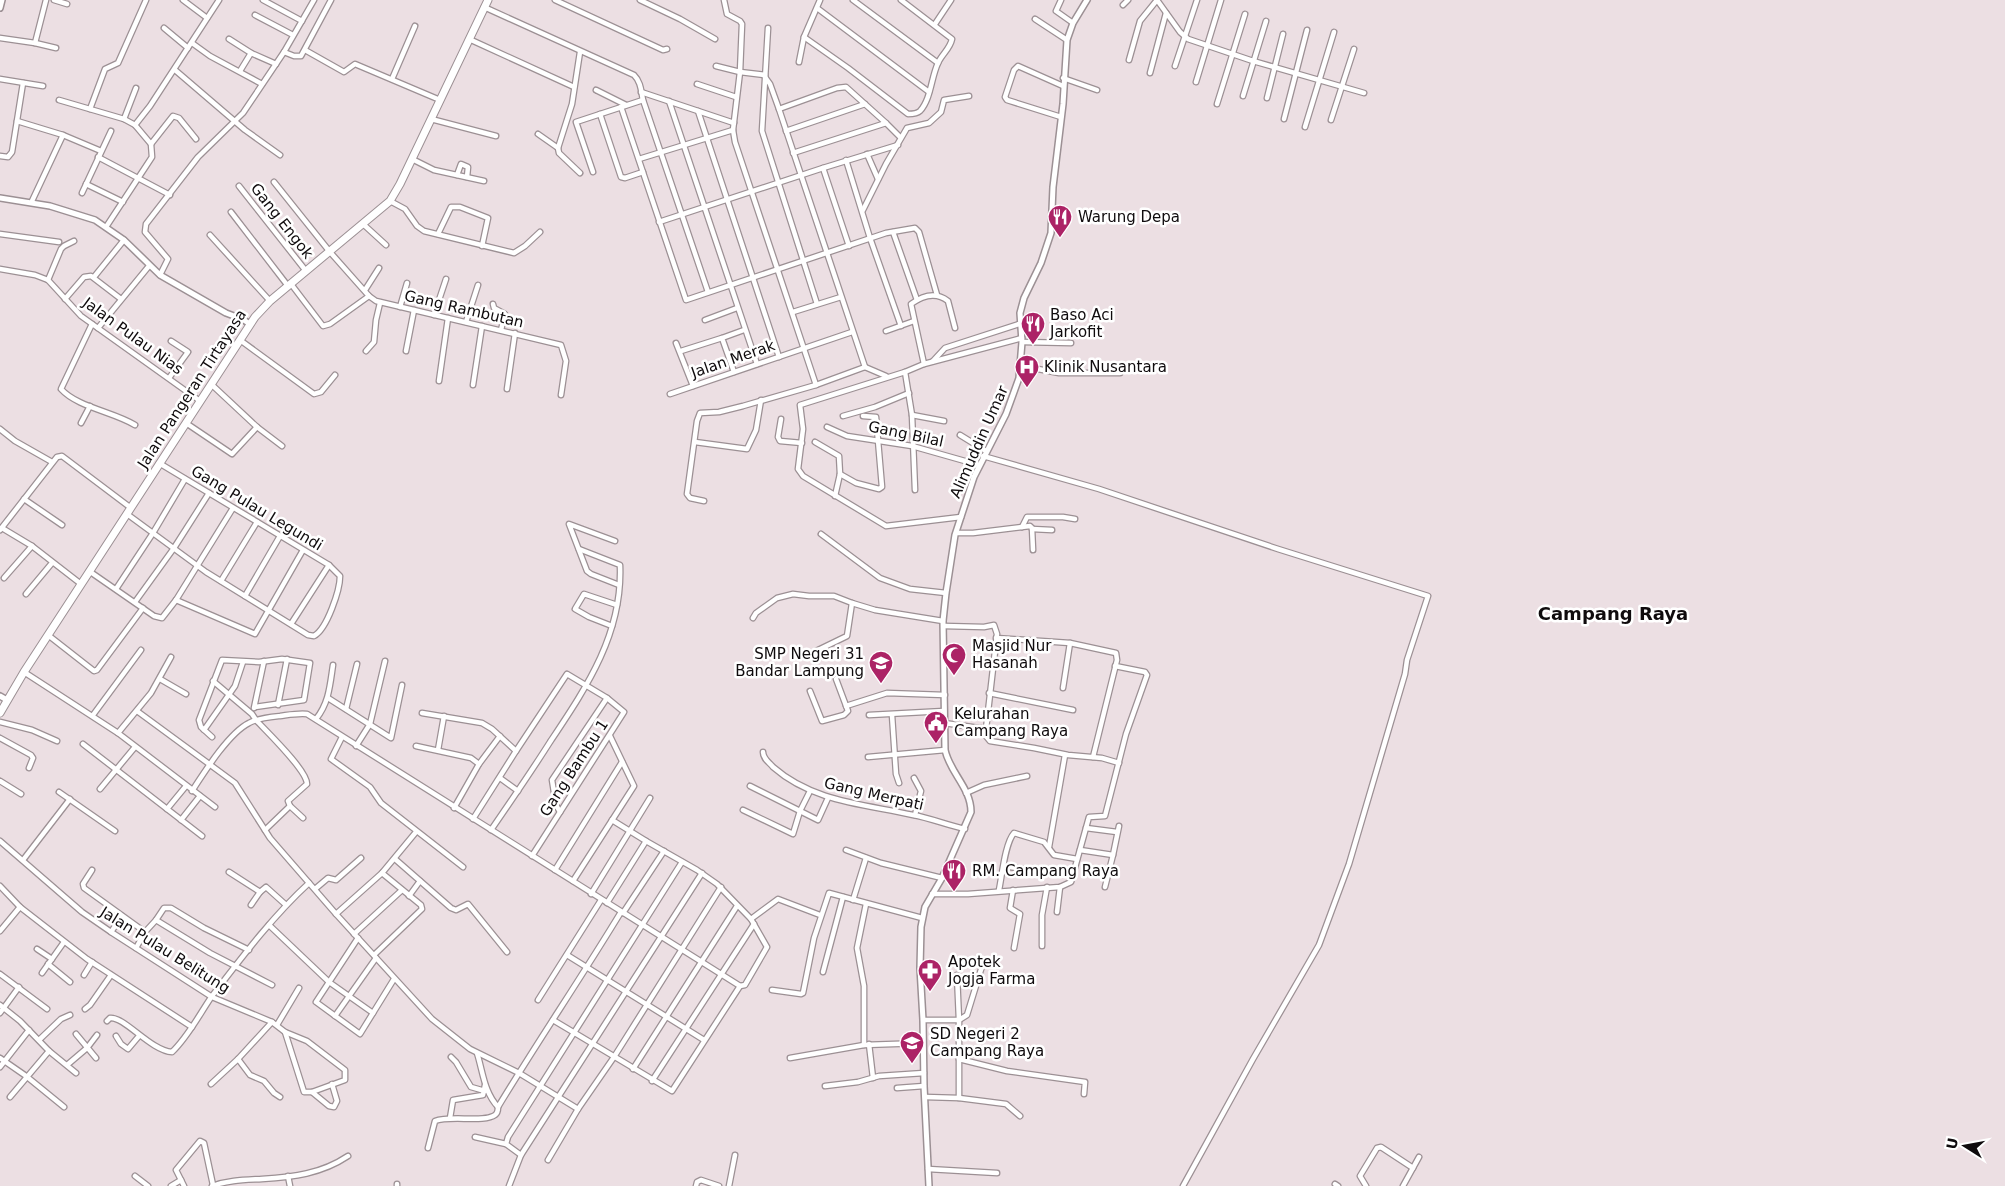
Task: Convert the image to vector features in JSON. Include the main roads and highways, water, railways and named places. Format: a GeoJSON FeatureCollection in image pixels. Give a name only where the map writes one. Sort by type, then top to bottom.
{"type":"FeatureCollection","features":[{"type":"Feature","properties":{"kind":"main road","name":"Jalan Pangeran Tirtayasa"},"geometry":{"type":"LineString","coordinates":[[0,713],[24,672],[250,324],[270,301],[390,200],[412,159],[486,4]]}},
{"type":"Feature","properties":{"kind":"place","name":"Warung Depa"},"geometry":{"type":"Point","coordinates":[1060,238]}},
{"type":"Feature","properties":{"kind":"place","name":"Baso Aci Jarkofit"},"geometry":{"type":"Point","coordinates":[1033,345]}},
{"type":"Feature","properties":{"kind":"place","name":"Klinik Nusantara"},"geometry":{"type":"Point","coordinates":[1027,388]}},
{"type":"Feature","properties":{"kind":"place","name":"Masjid Nur Hasanah"},"geometry":{"type":"Point","coordinates":[954,676]}},
{"type":"Feature","properties":{"kind":"place","name":"SMP Negeri 31 Bandar Lampung"},"geometry":{"type":"Point","coordinates":[881,684]}},
{"type":"Feature","properties":{"kind":"place","name":"Kelurahan Campang Raya"},"geometry":{"type":"Point","coordinates":[936,744]}},
{"type":"Feature","properties":{"kind":"place","name":"RM. Campang Raya"},"geometry":{"type":"Point","coordinates":[954,892]}},
{"type":"Feature","properties":{"kind":"place","name":"Apotek Jogja Farma"},"geometry":{"type":"Point","coordinates":[930,992]}},
{"type":"Feature","properties":{"kind":"place","name":"SD Negeri 2 Campang Raya"},"geometry":{"type":"Point","coordinates":[912,1064]}},
{"type":"Feature","properties":{"kind":"district","name":"Campang Raya"},"geometry":{"type":"Point","coordinates":[1613,613]}}]}
